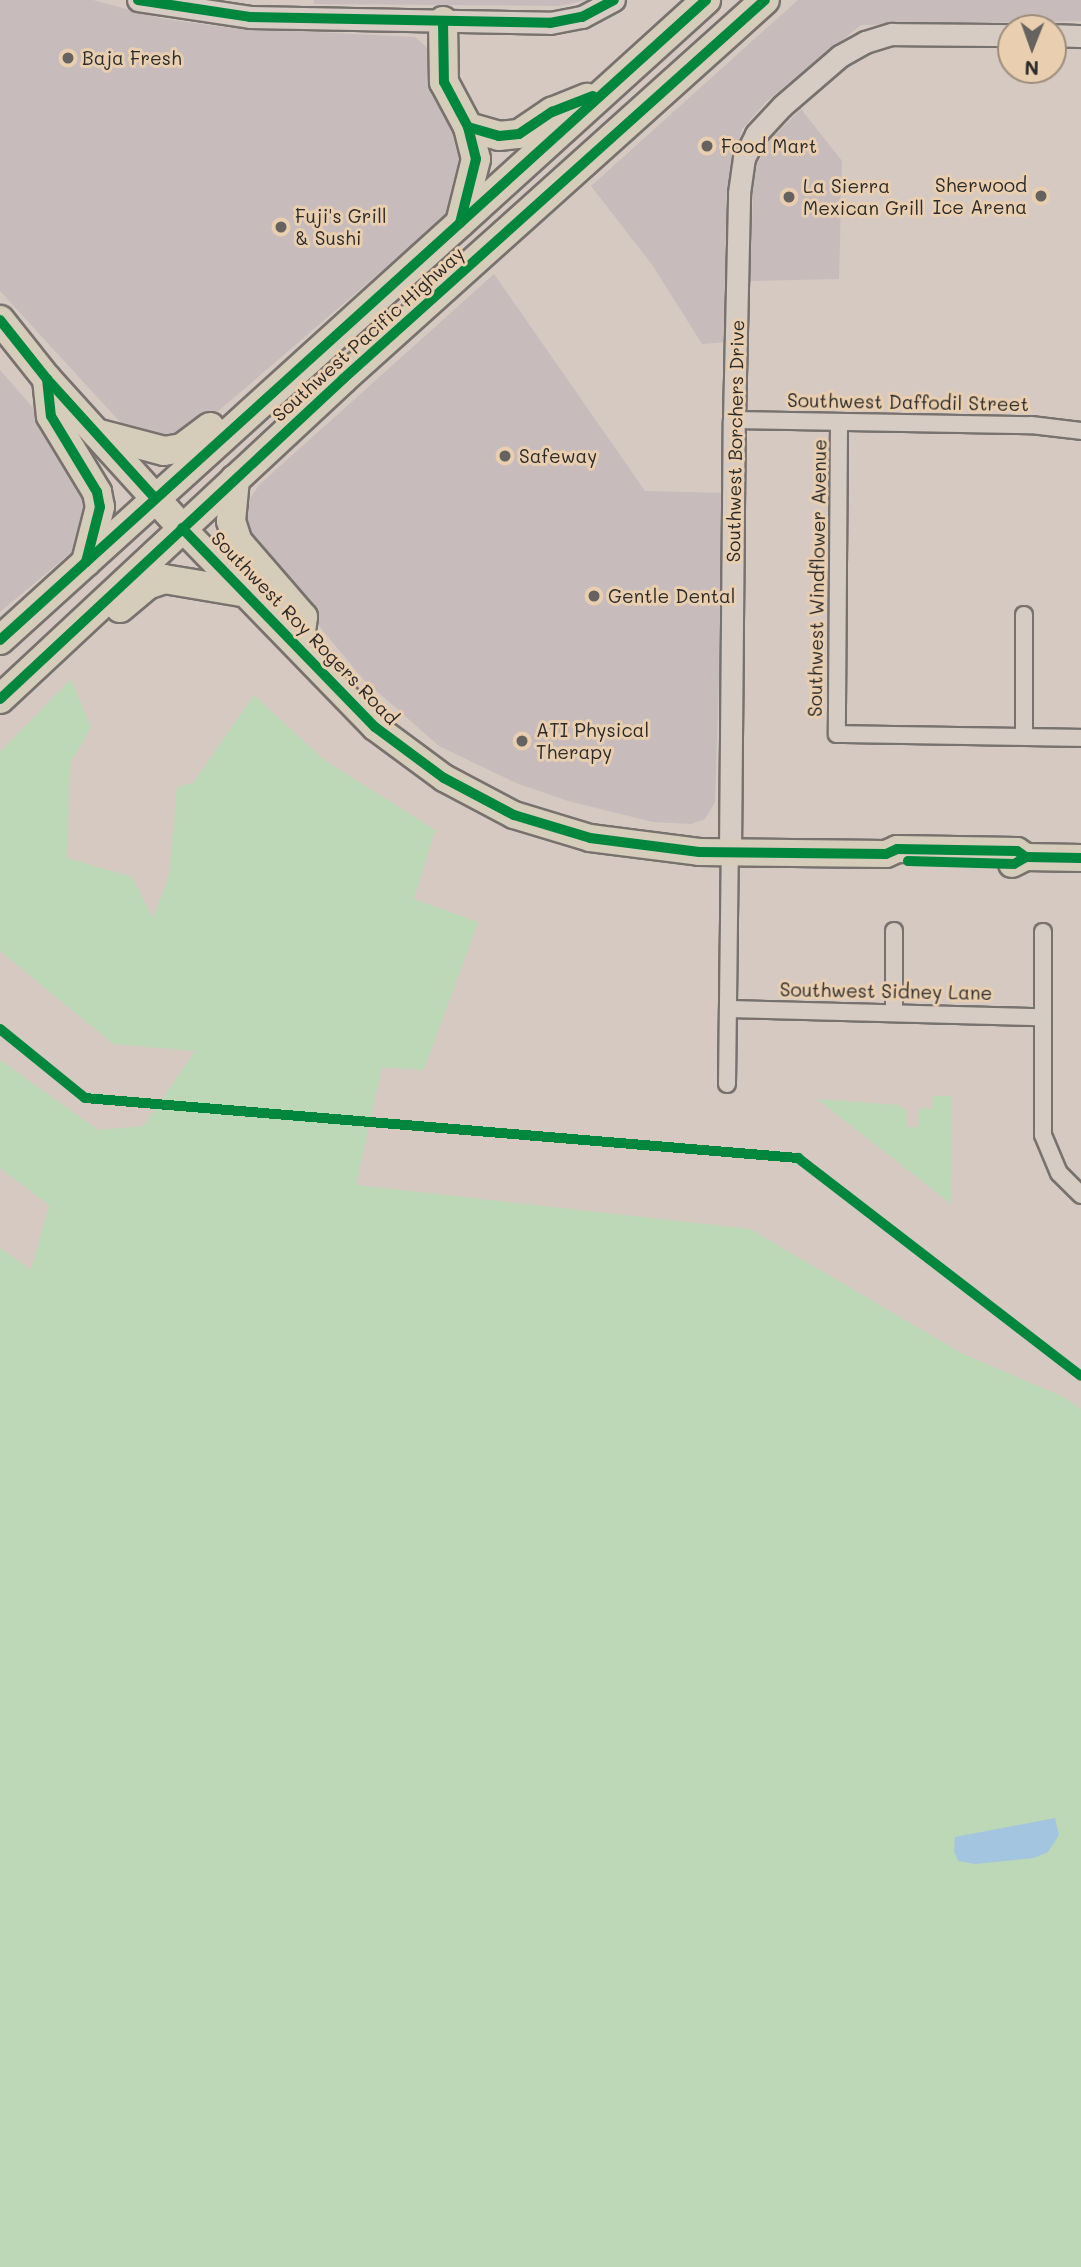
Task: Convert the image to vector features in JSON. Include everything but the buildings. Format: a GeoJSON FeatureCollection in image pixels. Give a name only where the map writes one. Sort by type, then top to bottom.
{"type":"FeatureCollection","features":[{"type":"Feature","properties":{"kind":"highway","name":"Southwest Pacific Highway"},"geometry":{"type":"LineString","coordinates":[[0,640],[706,0]]}},
{"type":"Feature","properties":{"kind":"highway","name":"Southwest Pacific Highway"},"geometry":{"type":"LineString","coordinates":[[0,699],[235,479],[765,0]]}},
{"type":"Feature","properties":{"kind":"highway"},"geometry":{"type":"LineString","coordinates":[[443,21],[444,82],[468,127],[476,166],[460,223]]}},
{"type":"Feature","properties":{"kind":"highway"},"geometry":{"type":"LineString","coordinates":[[468,127],[499,136],[519,134],[552,112],[605,92]]}},
{"type":"Feature","properties":{"kind":"highway"},"geometry":{"type":"LineString","coordinates":[[0,320],[47,379],[182,528]]}},
{"type":"Feature","properties":{"kind":"highway"},"geometry":{"type":"LineString","coordinates":[[96,433],[164,451],[182,448],[297,350],[320,349]]}},
{"type":"Feature","properties":{"kind":"highway"},"geometry":{"type":"LineString","coordinates":[[47,379],[51,416],[97,492],[100,508],[86,562]]}},
{"type":"Feature","properties":{"kind":"highway"},"geometry":{"type":"LineString","coordinates":[[235,479],[231,521],[237,542],[303,617],[299,644]]}},
{"type":"Feature","properties":{"kind":"highway"},"geometry":{"type":"LineString","coordinates":[[29,671],[64,663],[128,600],[158,581],[186,581],[248,593]]}},
{"type":"Feature","properties":{"kind":"main road","name":"Southwest Roy Rogers Road"},"geometry":{"type":"LineString","coordinates":[[182,528],[299,644],[375,727],[473,796],[514,815],[627,846],[730,852],[886,854],[898,861],[956,863],[1014,864],[1026,857],[1081,858]]}},
{"type":"Feature","properties":{"kind":"street"},"geometry":{"type":"LineString","coordinates":[[138,0],[250,18],[561,22],[593,13],[614,0]]}},
{"type":"Feature","properties":{"kind":"street","name":"Southwest Borchers Drive"},"geometry":{"type":"LineString","coordinates":[[727,1084],[738,193],[744,158],[756,134],[825,68],[864,42],[892,34],[997,35]]}},
{"type":"Feature","properties":{"kind":"street","name":"Southwest Daffodil Street"},"geometry":{"type":"LineString","coordinates":[[734,420],[1031,425],[1081,431]]}},
{"type":"Feature","properties":{"kind":"street","name":"Southwest Windflower Avenue"},"geometry":{"type":"LineString","coordinates":[[839,423],[836,734],[1024,736]]}},
{"type":"Feature","properties":{"kind":"street"},"geometry":{"type":"LineString","coordinates":[[1024,615],[1024,736],[1081,738]]}},
{"type":"Feature","properties":{"kind":"street"},"geometry":{"type":"LineString","coordinates":[[894,931],[894,1011]]}},
{"type":"Feature","properties":{"kind":"street"},"geometry":{"type":"LineString","coordinates":[[1043,932],[1043,1135],[1059,1173],[1081,1195]]}},
{"type":"Feature","properties":{"kind":"street","name":"Southwest Sidney Lane"},"geometry":{"type":"LineString","coordinates":[[728,1009],[894,1011],[1042,1017]]}},
{"type":"Feature","properties":{"kind":"shaded area"},"geometry":{"type":"Polygon","coordinates":[[[0,0],[93,0],[164,19],[232,28],[415,37],[431,51],[467,154],[449,213],[194,432],[178,440],[132,435],[0,291],[0,0]]]}},
{"type":"Feature","properties":{"kind":"shaded area"},"geometry":{"type":"Polygon","coordinates":[[[314,0],[586,0],[559,6],[314,4],[314,0]]]}},
{"type":"Feature","properties":{"kind":"shaded area"},"geometry":{"type":"Polygon","coordinates":[[[798,0],[1081,0],[1081,21],[1067,21],[1067,14],[997,14],[997,23],[861,25],[767,101],[742,129],[730,173],[729,342],[702,344],[653,266],[591,186],[798,0]]]}},
{"type":"Feature","properties":{"kind":"shaded area"},"geometry":{"type":"Polygon","coordinates":[[[801,109],[842,161],[839,279],[750,281],[754,171],[769,141],[801,109]]]}},
{"type":"Feature","properties":{"kind":"shaded area"},"geometry":{"type":"Polygon","coordinates":[[[494,274],[645,491],[725,493],[715,802],[705,819],[691,824],[653,822],[568,801],[516,783],[439,746],[363,679],[244,536],[246,505],[259,485],[494,274]]]}},
{"type":"Feature","properties":{"kind":"shaded area"},"geometry":{"type":"Polygon","coordinates":[[[0,370],[99,483],[85,541],[0,612],[0,370]]]}},
{"type":"Feature","properties":{"kind":"green space"},"geometry":{"type":"Polygon","coordinates":[[[71,679],[91,728],[70,763],[67,858],[132,877],[153,918],[169,876],[177,787],[193,783],[254,695],[324,760],[435,830],[414,899],[478,922],[424,1070],[382,1067],[356,1185],[750,1229],[963,1354],[1064,1397],[1081,1409],[1081,2267],[0,2267],[0,1248],[31,1270],[49,1205],[0,1168],[0,1060],[98,1130],[144,1126],[195,1051],[113,1044],[0,951],[0,752],[71,679]]]}},
{"type":"Feature","properties":{"kind":"green space"},"geometry":{"type":"Polygon","coordinates":[[[933,1096],[952,1096],[951,1204],[817,1099],[898,1105],[906,1110],[907,1127],[918,1127],[919,1108],[932,1109],[933,1096]]]}},
{"type":"Feature","properties":{"kind":"water"},"geometry":{"type":"Polygon","coordinates":[[[1055,1818],[1059,1835],[1048,1852],[1034,1858],[975,1864],[958,1861],[954,1851],[955,1837],[1055,1818]]]}},
{"type":"Feature","properties":{"kind":"cycle path"},"geometry":{"type":"LineString","coordinates":[[138,0],[250,17],[550,23],[582,17],[614,0]]}},
{"type":"Feature","properties":{"kind":"cycle path"},"geometry":{"type":"LineString","coordinates":[[0,640],[706,0]]}},
{"type":"Feature","properties":{"kind":"cycle path"},"geometry":{"type":"LineString","coordinates":[[0,699],[343,379],[765,0]]}},
{"type":"Feature","properties":{"kind":"cycle path"},"geometry":{"type":"LineString","coordinates":[[443,21],[444,82],[468,127],[476,159],[460,223]]}},
{"type":"Feature","properties":{"kind":"cycle path"},"geometry":{"type":"LineString","coordinates":[[468,127],[499,136],[519,134],[552,112],[593,96]]}},
{"type":"Feature","properties":{"kind":"cycle path"},"geometry":{"type":"LineString","coordinates":[[0,320],[47,379],[155,498]]}},
{"type":"Feature","properties":{"kind":"cycle path"},"geometry":{"type":"LineString","coordinates":[[47,379],[51,416],[97,492],[100,507],[86,562]]}},
{"type":"Feature","properties":{"kind":"cycle path"},"geometry":{"type":"LineString","coordinates":[[182,528],[375,727],[444,778],[514,815],[590,838],[699,852],[886,854],[897,849],[1017,851],[1026,857]]}},
{"type":"Feature","properties":{"kind":"cycle path"},"geometry":{"type":"LineString","coordinates":[[908,861],[1014,864],[1026,857],[1081,858]]}},
{"type":"Feature","properties":{"kind":"cycle path"},"geometry":{"type":"LineString","coordinates":[[0,1029],[85,1098],[798,1158],[1081,1376]]}},
{"type":"Feature","properties":{"kind":"place","name":"Baja Fresh"},"geometry":{"type":"Point","coordinates":[68,58]}},
{"type":"Feature","properties":{"kind":"place","name":"Food Mart"},"geometry":{"type":"Point","coordinates":[707,146]}},
{"type":"Feature","properties":{"kind":"place","name":"Sherwood Ice Arena"},"geometry":{"type":"Point","coordinates":[1041,196]}},
{"type":"Feature","properties":{"kind":"place","name":"La Sierra Mexican Grill"},"geometry":{"type":"Point","coordinates":[789,197]}},
{"type":"Feature","properties":{"kind":"place","name":"Fuji's Grill & Sushi"},"geometry":{"type":"Point","coordinates":[281,227]}},
{"type":"Feature","properties":{"kind":"place","name":"Safeway"},"geometry":{"type":"Point","coordinates":[505,456]}},
{"type":"Feature","properties":{"kind":"place","name":"Gentle Dental"},"geometry":{"type":"Point","coordinates":[594,596]}},
{"type":"Feature","properties":{"kind":"place","name":"ATI Physical Therapy"},"geometry":{"type":"Point","coordinates":[522,741]}}]}
